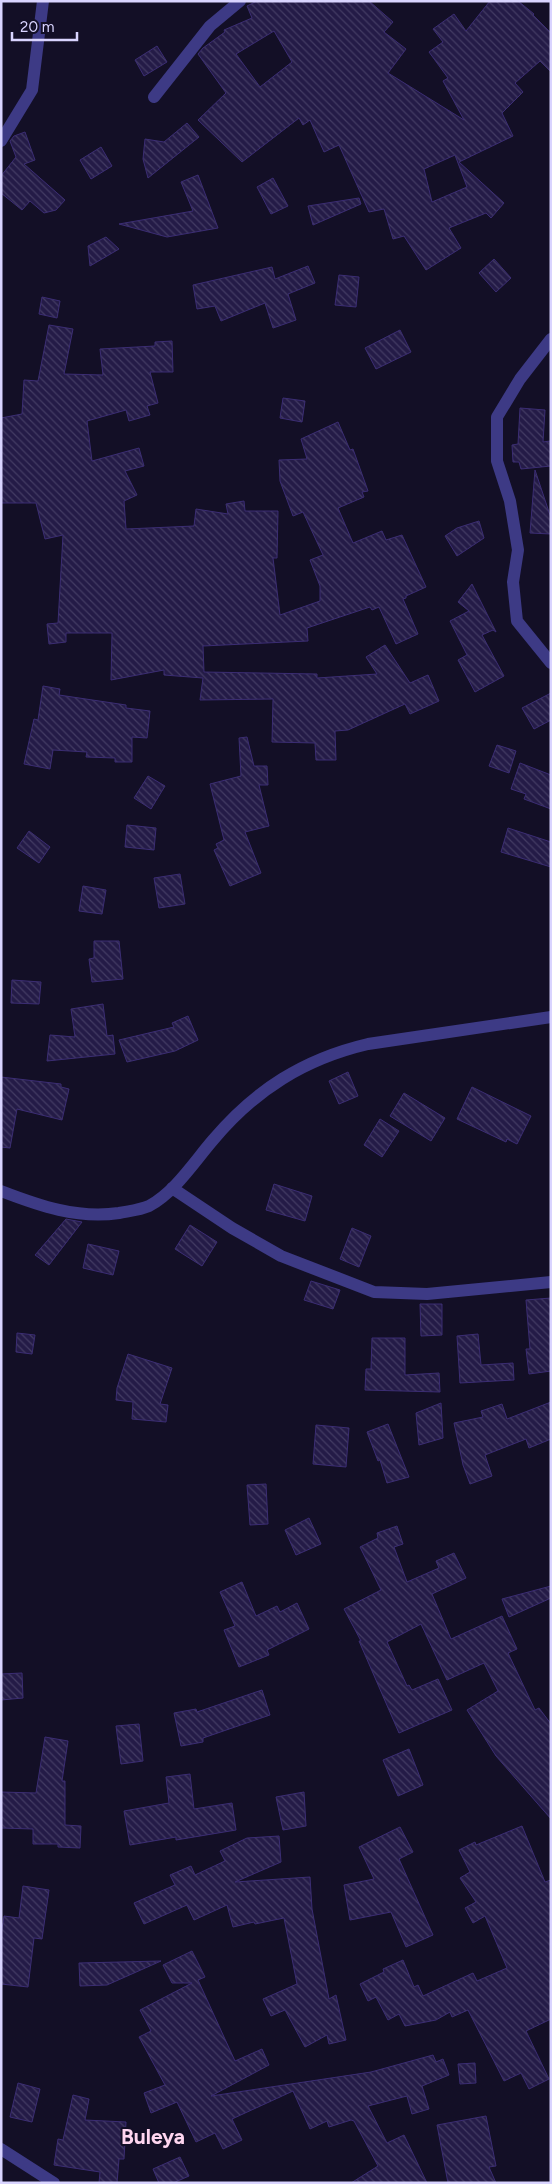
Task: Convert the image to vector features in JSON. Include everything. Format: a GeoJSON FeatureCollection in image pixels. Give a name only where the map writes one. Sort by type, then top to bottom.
{"type":"FeatureCollection","features":[{"type":"Feature","properties":{"kind":"street"},"geometry":{"type":"LineString","coordinates":[[1,141],[32,90],[43,1]]}},
{"type":"Feature","properties":{"kind":"street"},"geometry":{"type":"LineString","coordinates":[[154,97],[210,26],[240,1]]}},
{"type":"Feature","properties":{"kind":"street"},"geometry":{"type":"LineString","coordinates":[[551,339],[520,379],[497,417],[497,461],[510,501],[518,550],[513,582],[517,620],[551,663]]}},
{"type":"Feature","properties":{"kind":"street"},"geometry":{"type":"LineString","coordinates":[[1,1191],[53,1210],[75,1214],[110,1214],[133,1211],[149,1206],[172,1188],[222,1130],[264,1090],[310,1062],[341,1050],[368,1044],[551,1017]]}},
{"type":"Feature","properties":{"kind":"street"},"geometry":{"type":"LineString","coordinates":[[172,1188],[232,1228],[281,1256],[374,1292],[427,1294],[551,1282]]}},
{"type":"Feature","properties":{"kind":"street"},"geometry":{"type":"LineString","coordinates":[[1,2150],[54,2183]]}},
{"type":"Feature","properties":{"kind":"building"},"geometry":{"type":"Polygon","coordinates":[[[257,1],[369,1],[393,22],[384,32],[406,49],[388,73],[464,120],[443,81],[448,78],[429,52],[443,42],[433,29],[454,14],[466,31],[490,1],[518,1],[534,14],[551,33],[551,72],[540,61],[515,83],[523,92],[502,113],[513,136],[459,162],[504,203],[491,218],[486,213],[449,228],[461,248],[426,270],[404,236],[393,239],[384,209],[369,212],[339,145],[324,152],[310,120],[303,125],[299,118],[242,162],[198,120],[226,93],[198,54],[225,32],[224,30],[252,18],[247,6],[257,1]],[[274,31],[236,54],[260,87],[292,62],[274,31]],[[455,155],[424,169],[432,202],[467,187],[455,155]]]}},
{"type":"Feature","properties":{"kind":"building"},"geometry":{"type":"Polygon","coordinates":[[[157,46],[167,62],[144,76],[135,60],[157,46]]]}},
{"type":"Feature","properties":{"kind":"building"},"geometry":{"type":"Polygon","coordinates":[[[187,123],[199,137],[148,178],[143,159],[145,139],[164,142],[187,123]]]}},
{"type":"Feature","properties":{"kind":"building"},"geometry":{"type":"Polygon","coordinates":[[[25,132],[35,160],[24,164],[65,200],[56,210],[44,213],[30,201],[22,210],[1,193],[1,176],[16,157],[10,141],[14,136],[25,132]]]}},
{"type":"Feature","properties":{"kind":"building"},"geometry":{"type":"Polygon","coordinates":[[[101,147],[112,166],[91,179],[80,160],[101,147]]]}},
{"type":"Feature","properties":{"kind":"building"},"geometry":{"type":"Polygon","coordinates":[[[198,175],[218,228],[167,237],[119,224],[193,211],[181,182],[198,175]]]}},
{"type":"Feature","properties":{"kind":"building"},"geometry":{"type":"Polygon","coordinates":[[[273,178],[288,206],[271,214],[257,187],[273,178]]]}},
{"type":"Feature","properties":{"kind":"building"},"geometry":{"type":"Polygon","coordinates":[[[359,198],[361,204],[313,225],[308,206],[359,198]]]}},
{"type":"Feature","properties":{"kind":"building"},"geometry":{"type":"Polygon","coordinates":[[[106,237],[119,249],[90,266],[88,246],[106,237]]]}},
{"type":"Feature","properties":{"kind":"building"},"geometry":{"type":"Polygon","coordinates":[[[494,259],[511,278],[496,292],[479,273],[494,259]]]}},
{"type":"Feature","properties":{"kind":"building"},"geometry":{"type":"Polygon","coordinates":[[[308,266],[315,283],[288,294],[296,320],[273,328],[265,303],[221,321],[215,306],[197,309],[193,285],[272,267],[275,279],[308,266]]]}},
{"type":"Feature","properties":{"kind":"building"},"geometry":{"type":"Polygon","coordinates":[[[339,275],[359,277],[356,307],[335,305],[339,275]]]}},
{"type":"Feature","properties":{"kind":"building"},"geometry":{"type":"Polygon","coordinates":[[[42,297],[60,301],[57,318],[39,314],[42,297]]]}},
{"type":"Feature","properties":{"kind":"building"},"geometry":{"type":"Polygon","coordinates":[[[49,325],[73,329],[64,374],[103,375],[100,349],[155,346],[155,342],[172,341],[173,372],[150,372],[158,403],[147,406],[150,415],[129,421],[126,410],[87,421],[92,461],[139,448],[144,466],[125,471],[137,495],[124,501],[126,529],[194,526],[196,509],[228,514],[226,504],[244,501],[245,511],[278,511],[277,558],[273,558],[280,615],[320,601],[320,586],[310,560],[323,555],[303,512],[293,516],[280,481],[279,460],[307,459],[301,439],[338,422],[350,450],[353,449],[368,491],[362,492],[364,497],[338,508],[353,543],[382,531],[386,540],[402,535],[426,587],[403,599],[418,634],[396,644],[379,607],[372,610],[370,607],[307,628],[308,641],[203,646],[204,672],[317,674],[317,678],[377,674],[366,657],[385,645],[410,683],[428,675],[439,701],[410,714],[405,704],[348,730],[335,731],[336,760],[316,760],[315,743],[272,742],[273,699],[200,700],[203,678],[164,675],[164,670],[111,680],[112,633],[66,633],[66,642],[49,644],[47,624],[58,623],[63,535],[45,539],[36,503],[1,503],[1,418],[22,414],[24,380],[38,381],[49,325]]]}},
{"type":"Feature","properties":{"kind":"building"},"geometry":{"type":"Polygon","coordinates":[[[400,330],[411,352],[376,369],[365,348],[400,330]]]}},
{"type":"Feature","properties":{"kind":"building"},"geometry":{"type":"Polygon","coordinates":[[[283,398],[305,401],[302,422],[280,418],[283,398]]]}},
{"type":"Feature","properties":{"kind":"building"},"geometry":{"type":"Polygon","coordinates":[[[520,408],[545,410],[543,442],[550,441],[551,466],[521,469],[519,462],[513,462],[512,445],[518,444],[520,408]]]}},
{"type":"Feature","properties":{"kind":"building"},"geometry":{"type":"Polygon","coordinates":[[[535,470],[551,518],[551,534],[530,533],[535,470]]]}},
{"type":"Feature","properties":{"kind":"building"},"geometry":{"type":"Polygon","coordinates":[[[479,521],[484,538],[457,556],[445,536],[457,528],[479,521]]]}},
{"type":"Feature","properties":{"kind":"building"},"geometry":{"type":"Polygon","coordinates":[[[472,584],[496,632],[493,630],[482,635],[504,676],[475,692],[458,660],[467,655],[450,621],[469,611],[458,602],[472,584]]]}},
{"type":"Feature","properties":{"kind":"building"},"geometry":{"type":"Polygon","coordinates":[[[43,686],[60,689],[59,695],[126,705],[126,708],[150,711],[147,738],[132,737],[132,762],[115,762],[115,758],[86,757],[87,752],[53,750],[50,769],[24,764],[34,719],[38,720],[43,686]]]}},
{"type":"Feature","properties":{"kind":"building"},"geometry":{"type":"Polygon","coordinates":[[[551,693],[551,720],[534,729],[522,708],[551,693]]]}},
{"type":"Feature","properties":{"kind":"building"},"geometry":{"type":"Polygon","coordinates":[[[247,737],[254,766],[267,766],[268,785],[259,785],[269,826],[245,832],[261,873],[230,886],[214,850],[218,848],[216,844],[224,840],[210,784],[241,776],[239,738],[247,737]]]}},
{"type":"Feature","properties":{"kind":"building"},"geometry":{"type":"Polygon","coordinates":[[[497,745],[516,751],[509,773],[489,766],[497,745]]]}},
{"type":"Feature","properties":{"kind":"building"},"geometry":{"type":"Polygon","coordinates":[[[520,763],[551,775],[551,809],[524,799],[526,794],[511,789],[520,763]]]}},
{"type":"Feature","properties":{"kind":"building"},"geometry":{"type":"Polygon","coordinates":[[[148,776],[165,786],[151,809],[134,798],[148,776]]]}},
{"type":"Feature","properties":{"kind":"building"},"geometry":{"type":"Polygon","coordinates":[[[127,825],[156,828],[154,850],[125,847],[127,825]]]}},
{"type":"Feature","properties":{"kind":"building"},"geometry":{"type":"Polygon","coordinates":[[[508,828],[551,842],[551,867],[501,852],[508,828]]]}},
{"type":"Feature","properties":{"kind":"building"},"geometry":{"type":"Polygon","coordinates":[[[29,831],[50,847],[39,863],[17,848],[29,831]]]}},
{"type":"Feature","properties":{"kind":"building"},"geometry":{"type":"Polygon","coordinates":[[[180,874],[185,904],[159,908],[154,878],[180,874]]]}},
{"type":"Feature","properties":{"kind":"building"},"geometry":{"type":"Polygon","coordinates":[[[83,886],[106,890],[102,914],[79,911],[83,886]]]}},
{"type":"Feature","properties":{"kind":"building"},"geometry":{"type":"Polygon","coordinates":[[[94,941],[119,941],[123,979],[92,982],[89,959],[94,958],[94,941]]]}},
{"type":"Feature","properties":{"kind":"building"},"geometry":{"type":"Polygon","coordinates":[[[12,980],[41,982],[39,1004],[11,1003],[12,980]]]}},
{"type":"Feature","properties":{"kind":"building"},"geometry":{"type":"Polygon","coordinates":[[[103,1004],[107,1036],[113,1035],[115,1054],[47,1061],[50,1035],[75,1037],[71,1009],[103,1004]]]}},
{"type":"Feature","properties":{"kind":"building"},"geometry":{"type":"Polygon","coordinates":[[[188,1016],[198,1040],[175,1051],[127,1062],[119,1040],[174,1027],[172,1023],[188,1016]]]}},
{"type":"Feature","properties":{"kind":"building"},"geometry":{"type":"Polygon","coordinates":[[[348,1072],[358,1096],[339,1104],[329,1081],[348,1072]]]}},
{"type":"Feature","properties":{"kind":"building"},"geometry":{"type":"Polygon","coordinates":[[[1,1077],[61,1084],[61,1087],[69,1089],[62,1120],[17,1109],[10,1148],[1,1147],[1,1077]]]}},
{"type":"Feature","properties":{"kind":"building"},"geometry":{"type":"Polygon","coordinates":[[[472,1087],[531,1116],[517,1144],[507,1139],[506,1142],[457,1119],[472,1087]]]}},
{"type":"Feature","properties":{"kind":"building"},"geometry":{"type":"Polygon","coordinates":[[[404,1093],[445,1118],[431,1141],[390,1116],[404,1093]]]}},
{"type":"Feature","properties":{"kind":"building"},"geometry":{"type":"Polygon","coordinates":[[[380,1119],[399,1131],[382,1157],[364,1145],[380,1119]]]}},
{"type":"Feature","properties":{"kind":"building"},"geometry":{"type":"Polygon","coordinates":[[[274,1184],[312,1196],[305,1221],[266,1210],[274,1184]]]}},
{"type":"Feature","properties":{"kind":"building"},"geometry":{"type":"Polygon","coordinates":[[[66,1219],[82,1222],[49,1265],[35,1255],[66,1219]]]}},
{"type":"Feature","properties":{"kind":"building"},"geometry":{"type":"Polygon","coordinates":[[[190,1225],[217,1242],[202,1266],[175,1249],[190,1225]]]}},
{"type":"Feature","properties":{"kind":"building"},"geometry":{"type":"Polygon","coordinates":[[[352,1228],[371,1236],[359,1267],[340,1259],[352,1228]]]}},
{"type":"Feature","properties":{"kind":"building"},"geometry":{"type":"Polygon","coordinates":[[[88,1244],[119,1251],[113,1275],[83,1268],[88,1244]]]}},
{"type":"Feature","properties":{"kind":"building"},"geometry":{"type":"Polygon","coordinates":[[[311,1281],[340,1290],[333,1309],[304,1300],[311,1281]]]}},
{"type":"Feature","properties":{"kind":"building"},"geometry":{"type":"Polygon","coordinates":[[[551,1298],[551,1371],[529,1374],[526,1349],[530,1349],[526,1300],[551,1298]]]}},
{"type":"Feature","properties":{"kind":"building"},"geometry":{"type":"Polygon","coordinates":[[[420,1304],[442,1304],[442,1335],[421,1336],[420,1304]]]}},
{"type":"Feature","properties":{"kind":"building"},"geometry":{"type":"Polygon","coordinates":[[[17,1333],[35,1335],[32,1354],[16,1352],[17,1333]]]}},
{"type":"Feature","properties":{"kind":"building"},"geometry":{"type":"Polygon","coordinates":[[[478,1334],[481,1365],[513,1363],[514,1380],[460,1383],[457,1336],[478,1334]]]}},
{"type":"Feature","properties":{"kind":"building"},"geometry":{"type":"Polygon","coordinates":[[[372,1338],[405,1338],[405,1375],[439,1373],[440,1392],[365,1390],[366,1369],[371,1369],[372,1338]]]}},
{"type":"Feature","properties":{"kind":"building"},"geometry":{"type":"Polygon","coordinates":[[[128,1354],[172,1368],[160,1404],[168,1405],[166,1422],[132,1419],[133,1402],[116,1400],[117,1388],[128,1354]]]}},
{"type":"Feature","properties":{"kind":"building"},"geometry":{"type":"Polygon","coordinates":[[[551,1402],[551,1439],[529,1448],[526,1439],[485,1455],[492,1476],[470,1484],[463,1465],[454,1423],[483,1417],[481,1411],[502,1404],[507,1419],[551,1402]]]}},
{"type":"Feature","properties":{"kind":"building"},"geometry":{"type":"Polygon","coordinates":[[[441,1403],[443,1438],[419,1445],[416,1413],[441,1403]]]}},
{"type":"Feature","properties":{"kind":"building"},"geometry":{"type":"Polygon","coordinates":[[[388,1424],[409,1477],[387,1483],[380,1460],[378,1461],[367,1432],[388,1424]]]}},
{"type":"Feature","properties":{"kind":"building"},"geometry":{"type":"Polygon","coordinates":[[[316,1425],[349,1428],[346,1467],[313,1464],[316,1425]]]}},
{"type":"Feature","properties":{"kind":"building"},"geometry":{"type":"Polygon","coordinates":[[[266,1484],[268,1524],[250,1525],[247,1485],[266,1484]]]}},
{"type":"Feature","properties":{"kind":"building"},"geometry":{"type":"Polygon","coordinates":[[[309,1518],[321,1544],[296,1555],[285,1530],[309,1518]]]}},
{"type":"Feature","properties":{"kind":"building"},"geometry":{"type":"Polygon","coordinates":[[[397,1526],[403,1544],[394,1547],[407,1582],[439,1568],[436,1561],[454,1553],[466,1578],[432,1594],[451,1639],[502,1616],[517,1649],[508,1653],[535,1710],[539,1708],[551,1724],[551,1819],[496,1756],[467,1710],[498,1691],[484,1663],[447,1680],[421,1624],[387,1642],[407,1686],[409,1685],[412,1690],[438,1679],[452,1710],[399,1733],[359,1641],[361,1641],[344,1609],[381,1590],[360,1547],[378,1538],[377,1533],[397,1526]]]}},
{"type":"Feature","properties":{"kind":"building"},"geometry":{"type":"Polygon","coordinates":[[[242,1582],[256,1616],[277,1606],[280,1612],[297,1603],[309,1629],[267,1650],[269,1655],[239,1667],[224,1630],[235,1626],[220,1592],[242,1582]]]}},
{"type":"Feature","properties":{"kind":"building"},"geometry":{"type":"Polygon","coordinates":[[[551,1586],[551,1598],[509,1617],[502,1599],[551,1586]]]}},
{"type":"Feature","properties":{"kind":"building"},"geometry":{"type":"Polygon","coordinates":[[[22,1673],[23,1698],[1,1700],[1,1674],[22,1673]]]}},
{"type":"Feature","properties":{"kind":"building"},"geometry":{"type":"Polygon","coordinates":[[[262,1690],[270,1715],[203,1738],[203,1742],[181,1746],[174,1713],[196,1709],[197,1712],[262,1690]]]}},
{"type":"Feature","properties":{"kind":"building"},"geometry":{"type":"Polygon","coordinates":[[[139,1724],[143,1761],[121,1764],[116,1726],[139,1724]]]}},
{"type":"Feature","properties":{"kind":"building"},"geometry":{"type":"Polygon","coordinates":[[[45,1737],[68,1741],[62,1781],[65,1781],[65,1825],[81,1826],[80,1848],[58,1847],[58,1844],[33,1844],[33,1829],[1,1828],[1,1792],[36,1793],[45,1737]]]}},
{"type":"Feature","properties":{"kind":"building"},"geometry":{"type":"Polygon","coordinates":[[[409,1749],[423,1785],[398,1796],[383,1760],[409,1749]]]}},
{"type":"Feature","properties":{"kind":"building"},"geometry":{"type":"Polygon","coordinates":[[[190,1774],[194,1809],[232,1803],[236,1830],[130,1845],[124,1811],[169,1803],[166,1777],[190,1774]]]}},
{"type":"Feature","properties":{"kind":"building"},"geometry":{"type":"Polygon","coordinates":[[[304,1792],[306,1826],[283,1830],[276,1797],[304,1792]]]}},
{"type":"Feature","properties":{"kind":"building"},"geometry":{"type":"Polygon","coordinates":[[[522,1826],[545,1882],[551,1880],[551,2019],[526,2031],[549,2079],[529,2089],[521,2073],[504,2081],[468,2010],[452,2017],[450,2012],[436,2020],[405,2026],[399,2014],[388,2020],[376,1997],[368,2001],[360,1984],[384,1972],[383,1969],[403,1960],[414,1987],[418,1985],[423,1996],[473,1973],[477,1981],[507,1968],[485,1916],[473,1923],[465,1908],[476,1902],[460,1878],[470,1872],[459,1850],[475,1842],[476,1845],[522,1826]]]}},
{"type":"Feature","properties":{"kind":"building"},"geometry":{"type":"Polygon","coordinates":[[[400,1827],[413,1852],[399,1859],[433,1935],[406,1947],[391,1912],[350,1920],[344,1885],[374,1879],[359,1847],[400,1827]]]}},
{"type":"Feature","properties":{"kind":"building"},"geometry":{"type":"Polygon","coordinates":[[[279,1836],[281,1862],[235,1882],[310,1877],[312,1909],[329,1999],[336,1995],[346,2040],[329,2044],[327,2035],[305,2047],[285,2010],[271,2016],[263,1999],[297,1984],[284,1918],[233,1927],[227,1905],[194,1920],[187,1905],[144,1924],[134,1903],[175,1885],[170,1875],[191,1866],[195,1875],[225,1861],[220,1851],[247,1838],[279,1836]]]}},
{"type":"Feature","properties":{"kind":"building"},"geometry":{"type":"Polygon","coordinates":[[[23,1886],[49,1890],[42,1939],[34,1938],[28,1987],[1,1984],[1,1935],[4,1916],[19,1918],[23,1886]]]}},
{"type":"Feature","properties":{"kind":"building"},"geometry":{"type":"Polygon","coordinates":[[[192,1951],[205,1977],[198,1980],[235,2061],[262,2049],[269,2065],[211,2096],[371,2072],[433,2055],[436,2062],[443,2059],[449,2075],[422,2086],[429,2109],[412,2114],[407,2096],[368,2106],[387,2143],[404,2135],[427,2183],[351,2183],[378,2166],[354,2121],[351,2120],[329,2127],[327,2121],[310,2129],[293,2091],[232,2119],[242,2140],[223,2149],[215,2133],[196,2142],[177,2102],[151,2113],[144,2093],[165,2085],[139,2037],[151,2031],[140,2010],[192,1983],[172,1983],[163,1965],[192,1951]]]}},
{"type":"Feature","properties":{"kind":"building"},"geometry":{"type":"Polygon","coordinates":[[[161,1961],[107,1985],[80,1986],[79,1963],[161,1961]]]}},
{"type":"Feature","properties":{"kind":"building"},"geometry":{"type":"Polygon","coordinates":[[[475,2063],[476,2083],[460,2084],[458,2064],[475,2063]]]}},
{"type":"Feature","properties":{"kind":"building"},"geometry":{"type":"Polygon","coordinates":[[[18,2083],[40,2089],[32,2122],[10,2117],[18,2083]]]}},
{"type":"Feature","properties":{"kind":"building"},"geometry":{"type":"Polygon","coordinates":[[[73,2095],[89,2099],[85,2120],[126,2122],[124,2159],[119,2159],[117,2183],[99,2183],[100,2172],[54,2165],[58,2139],[63,2140],[73,2095]]]}},
{"type":"Feature","properties":{"kind":"building"},"geometry":{"type":"Polygon","coordinates":[[[486,2116],[496,2166],[489,2167],[496,2183],[448,2183],[437,2125],[486,2116]]]}},
{"type":"Feature","properties":{"kind":"building"},"geometry":{"type":"Polygon","coordinates":[[[180,2157],[189,2176],[173,2183],[159,2183],[153,2169],[180,2157]]]}},
{"type":"Feature","properties":{"kind":"district","name":"Buleya"},"geometry":{"type":"Point","coordinates":[153,2136]}}]}
